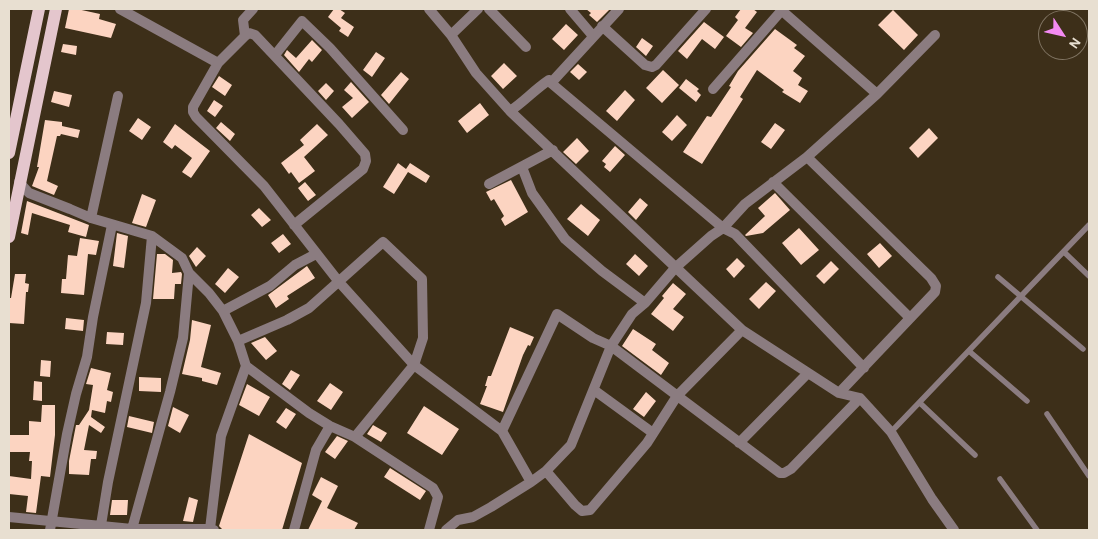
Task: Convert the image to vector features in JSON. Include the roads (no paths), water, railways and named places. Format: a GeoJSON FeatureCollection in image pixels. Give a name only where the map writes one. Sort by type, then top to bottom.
{"type":"FeatureCollection","features":[{"type":"Feature","properties":{"kind":"main road"},"geometry":{"type":"LineString","coordinates":[[9,153],[39,9]]}},
{"type":"Feature","properties":{"kind":"main road"},"geometry":{"type":"LineString","coordinates":[[9,237],[56,9]]}},
{"type":"Feature","properties":{"kind":"street"},"geometry":{"type":"LineString","coordinates":[[120,9],[218,62]]}},
{"type":"Feature","properties":{"kind":"street"},"geometry":{"type":"LineString","coordinates":[[245,36],[243,20],[253,9]]}},
{"type":"Feature","properties":{"kind":"street"},"geometry":{"type":"LineString","coordinates":[[428,9],[452,35],[476,73],[510,111],[742,330],[839,393],[860,398],[892,432],[932,499],[954,530]]}},
{"type":"Feature","properties":{"kind":"street"},"geometry":{"type":"LineString","coordinates":[[452,35],[478,9]]}},
{"type":"Feature","properties":{"kind":"street"},"geometry":{"type":"LineString","coordinates":[[489,9],[526,47]]}},
{"type":"Feature","properties":{"kind":"street"},"geometry":{"type":"LineString","coordinates":[[570,9],[593,36]]}},
{"type":"Feature","properties":{"kind":"street"},"geometry":{"type":"LineString","coordinates":[[551,82],[619,9]]}},
{"type":"Feature","properties":{"kind":"street"},"geometry":{"type":"LineString","coordinates":[[602,26],[645,65],[652,67],[656,65],[706,9]]}},
{"type":"Feature","properties":{"kind":"street"},"geometry":{"type":"LineString","coordinates":[[713,89],[781,10],[878,94]]}},
{"type":"Feature","properties":{"kind":"street"},"geometry":{"type":"LineString","coordinates":[[275,55],[302,21],[330,48],[403,130]]}},
{"type":"Feature","properties":{"kind":"street"},"geometry":{"type":"LineString","coordinates":[[294,225],[363,168],[366,160],[364,154],[339,124],[256,35],[249,33],[218,62],[193,112],[264,186],[316,254],[339,282],[414,365],[502,431],[531,482]]}},
{"type":"Feature","properties":{"kind":"street"},"geometry":{"type":"LineString","coordinates":[[446,530],[458,520],[473,517],[531,482],[571,445],[612,346],[632,314],[645,303],[675,268],[711,236],[723,228],[745,204],[807,157],[878,94],[935,35]]}},
{"type":"Feature","properties":{"kind":"street"},"geometry":{"type":"LineString","coordinates":[[510,111],[526,101],[539,86],[548,80],[551,82],[723,228],[740,238],[864,368]]}},
{"type":"Feature","properties":{"kind":"street"},"geometry":{"type":"LineString","coordinates":[[90,218],[118,96]]}},
{"type":"Feature","properties":{"kind":"street"},"geometry":{"type":"LineString","coordinates":[[490,184],[553,150]]}},
{"type":"Feature","properties":{"kind":"street"},"geometry":{"type":"LineString","coordinates":[[807,157],[931,278],[936,286],[936,292],[839,393]]}},
{"type":"Feature","properties":{"kind":"street"},"geometry":{"type":"LineString","coordinates":[[522,167],[532,193],[565,239],[602,271],[645,303]]}},
{"type":"Feature","properties":{"kind":"street"},"geometry":{"type":"LineString","coordinates":[[19,182],[29,193],[70,208],[90,218],[152,236],[182,258],[189,273],[209,293],[223,311],[238,341],[246,366],[330,426],[355,437],[433,488],[438,497],[430,530]]}},
{"type":"Feature","properties":{"kind":"street"},"geometry":{"type":"LineString","coordinates":[[773,182],[910,318]]}},
{"type":"Feature","properties":{"kind":"street"},"geometry":{"type":"LineString","coordinates":[[50,526],[76,394],[87,357],[112,225]]}},
{"type":"Feature","properties":{"kind":"street"},"geometry":{"type":"LineString","coordinates":[[101,525],[108,482],[146,303],[152,236]]}},
{"type":"Feature","properties":{"kind":"street"},"geometry":{"type":"LineString","coordinates":[[238,341],[287,320],[309,308],[384,242],[422,279],[423,338],[414,365],[355,437]]}},
{"type":"Feature","properties":{"kind":"street"},"geometry":{"type":"LineString","coordinates":[[223,311],[270,286],[295,265],[316,254]]}},
{"type":"Feature","properties":{"kind":"street"},"geometry":{"type":"LineString","coordinates":[[132,529],[183,338],[189,273]]}},
{"type":"Feature","properties":{"kind":"street"},"geometry":{"type":"LineString","coordinates":[[502,431],[557,314],[593,338],[612,346],[774,470],[784,473],[791,470],[860,398]]}},
{"type":"Feature","properties":{"kind":"street"},"geometry":{"type":"LineString","coordinates":[[546,470],[575,505],[582,511],[590,510],[647,444],[677,396],[742,330]]}},
{"type":"Feature","properties":{"kind":"street"},"geometry":{"type":"LineString","coordinates":[[9,517],[50,526],[101,525],[132,529],[212,530],[221,436],[246,366]]}},
{"type":"Feature","properties":{"kind":"street"},"geometry":{"type":"LineString","coordinates":[[739,443],[808,373]]}},
{"type":"Feature","properties":{"kind":"street"},"geometry":{"type":"LineString","coordinates":[[594,390],[653,433]]}},
{"type":"Feature","properties":{"kind":"street"},"geometry":{"type":"LineString","coordinates":[[294,530],[316,450],[330,426]]}},
{"type":"Feature","properties":{"kind":"lane"},"geometry":{"type":"LineString","coordinates":[[892,432],[1089,226]]}},
{"type":"Feature","properties":{"kind":"lane"},"geometry":{"type":"LineString","coordinates":[[1064,252],[1089,276]]}},
{"type":"Feature","properties":{"kind":"lane"},"geometry":{"type":"LineString","coordinates":[[998,277],[1083,349]]}},
{"type":"Feature","properties":{"kind":"lane"},"geometry":{"type":"LineString","coordinates":[[969,351],[1027,401]]}},
{"type":"Feature","properties":{"kind":"lane"},"geometry":{"type":"LineString","coordinates":[[920,403],[975,454]]}},
{"type":"Feature","properties":{"kind":"lane"},"geometry":{"type":"LineString","coordinates":[[1047,414],[1089,476]]}},
{"type":"Feature","properties":{"kind":"lane"},"geometry":{"type":"LineString","coordinates":[[1000,479],[1037,530]]}}]}
